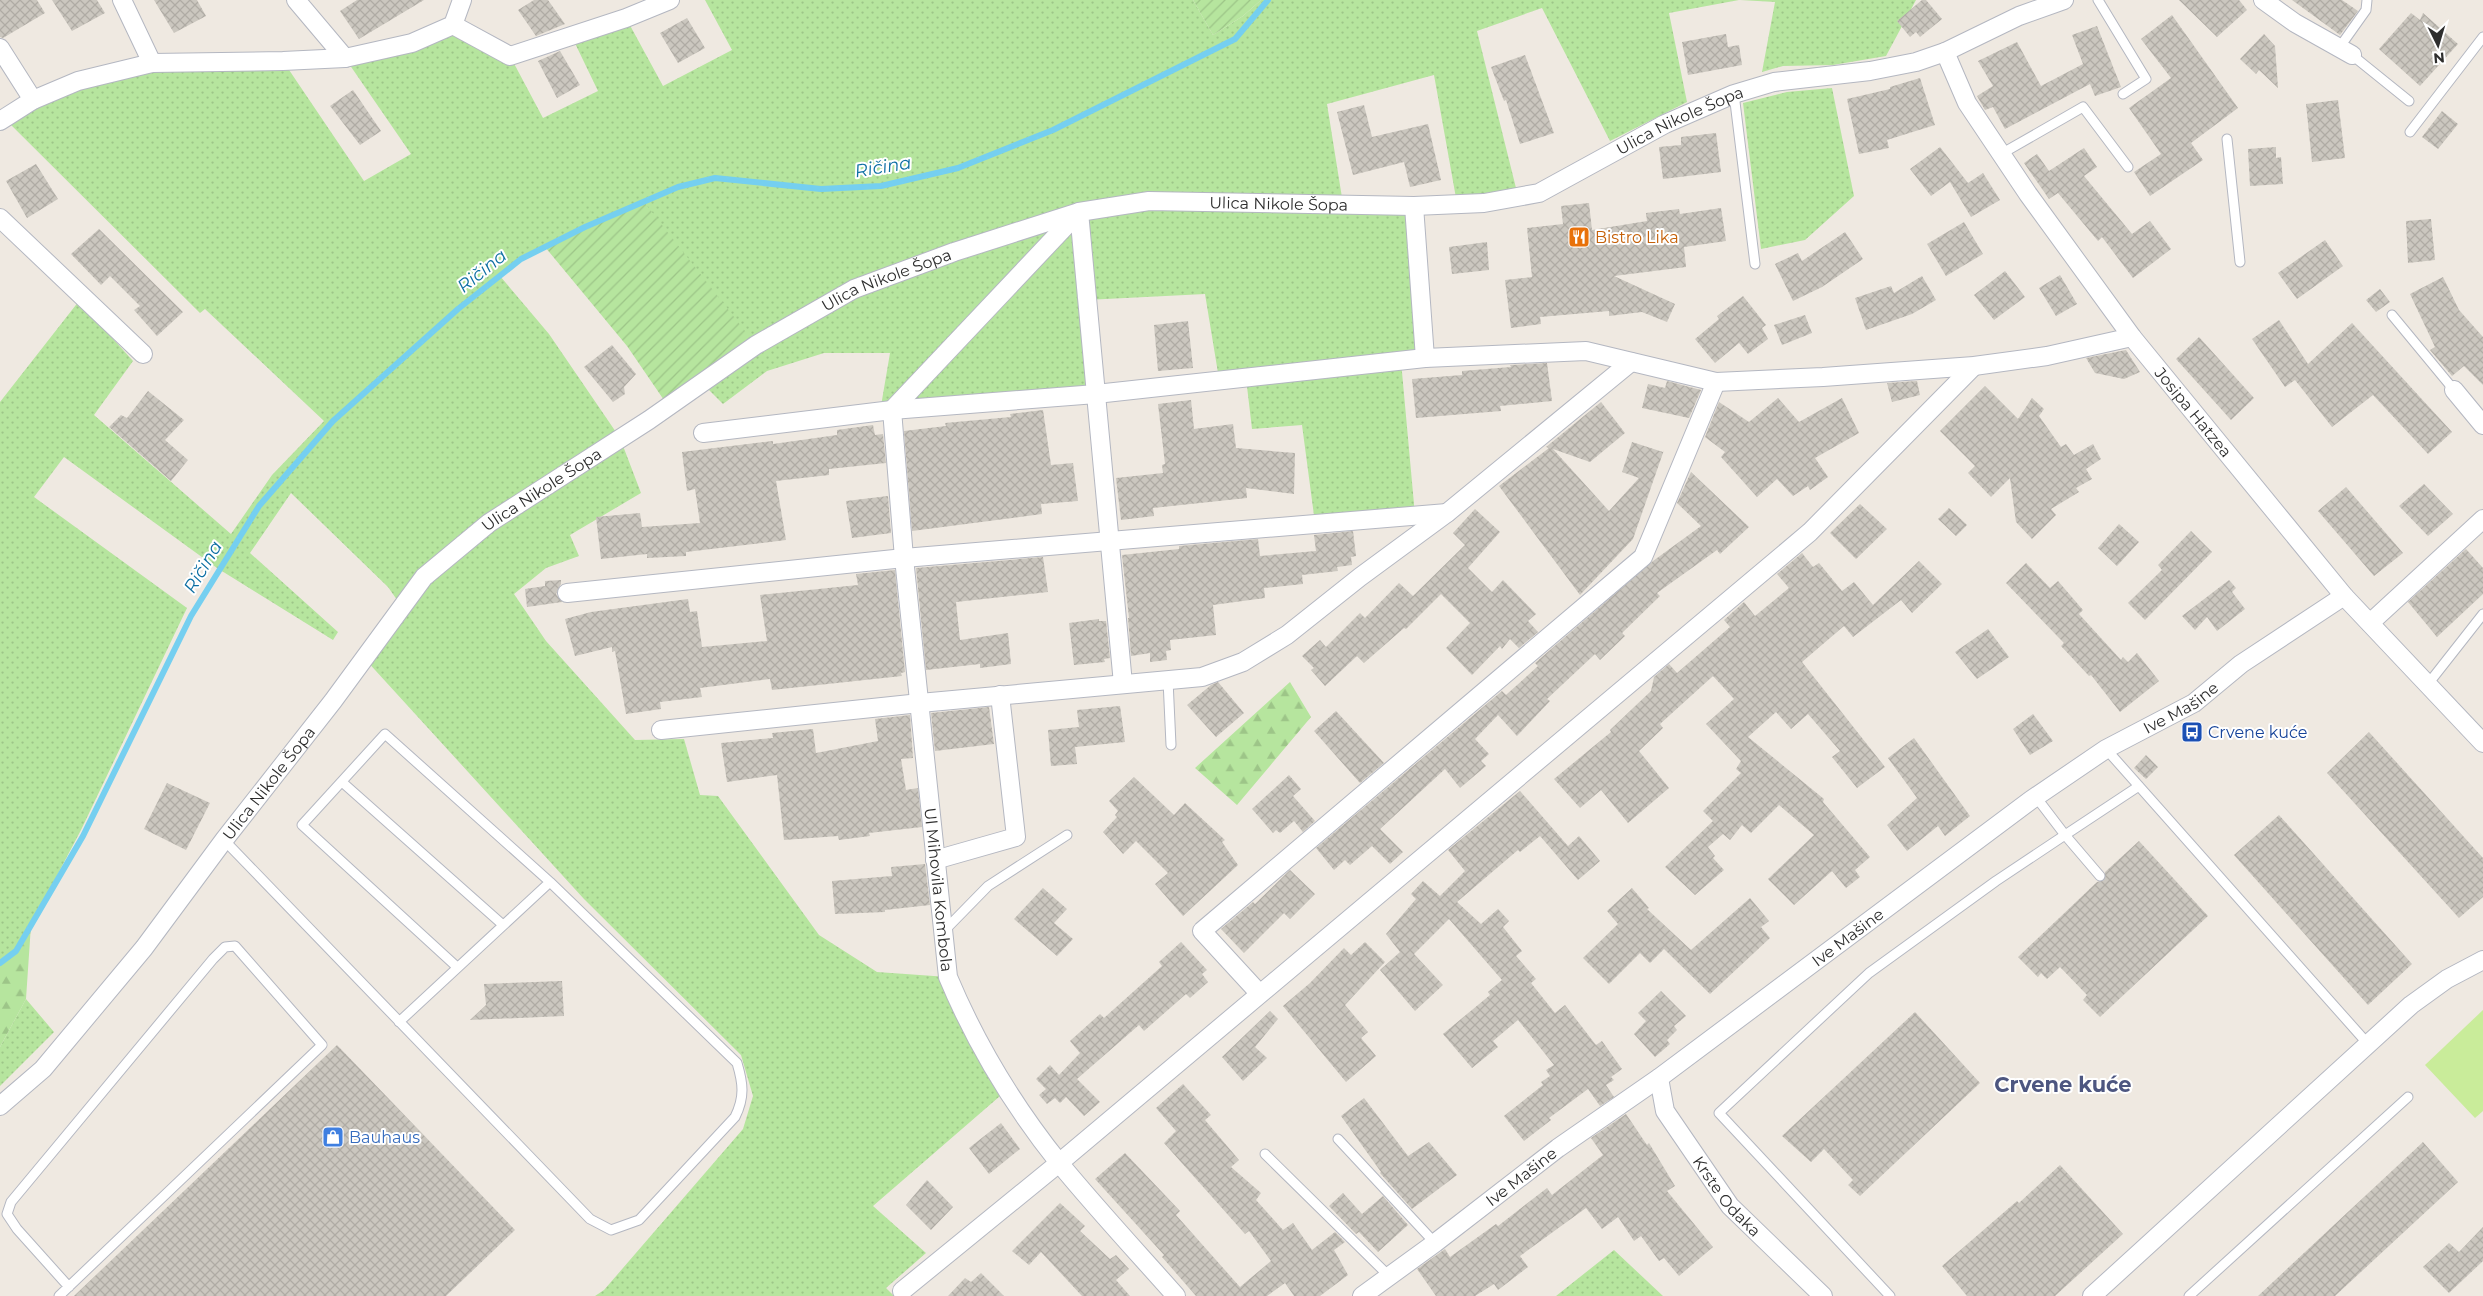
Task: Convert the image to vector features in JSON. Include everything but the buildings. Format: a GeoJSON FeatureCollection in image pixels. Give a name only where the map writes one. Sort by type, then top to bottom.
{"type":"FeatureCollection","features":[{"type":"Feature","properties":{"kind":"street"},"geometry":{"type":"LineString","coordinates":[[122,0],[152,63]]}},
{"type":"Feature","properties":{"kind":"street"},"geometry":{"type":"LineString","coordinates":[[296,0],[345,58]]}},
{"type":"Feature","properties":{"kind":"street"},"geometry":{"type":"LineString","coordinates":[[0,120],[33,100],[78,81],[152,63],[274,62],[345,58],[412,43],[453,25],[462,0]]}},
{"type":"Feature","properties":{"kind":"street"},"geometry":{"type":"LineString","coordinates":[[453,25],[510,56],[626,18],[670,0]]}},
{"type":"Feature","properties":{"kind":"street","name":"Ulica Nikole Šopa"},"geometry":{"type":"LineString","coordinates":[[0,1106],[43,1069],[144,948],[224,840],[333,701],[424,577],[489,523],[649,420],[756,345],[854,289],[954,252],[1079,212],[1149,201],[1414,206],[1484,203],[1539,193],[1664,124],[1734,94],[1774,82],[1870,71],[1916,62],[1945,52],[2019,16],[2064,0]]}},
{"type":"Feature","properties":{"kind":"street"},"geometry":{"type":"LineString","coordinates":[[2262,0],[2295,23],[2346,52]]}},
{"type":"Feature","properties":{"kind":"street"},"geometry":{"type":"LineString","coordinates":[[0,48],[33,100]]}},
{"type":"Feature","properties":{"kind":"street","name":"Josipa Hatzea"},"geometry":{"type":"LineString","coordinates":[[1945,52],[1967,103],[2001,154],[2132,336],[2344,596],[2483,743]]}},
{"type":"Feature","properties":{"kind":"street"},"geometry":{"type":"LineString","coordinates":[[1414,206],[1425,358]]}},
{"type":"Feature","properties":{"kind":"street"},"geometry":{"type":"LineString","coordinates":[[1079,212],[1123,684]]}},
{"type":"Feature","properties":{"kind":"street"},"geometry":{"type":"LineString","coordinates":[[892,410],[1079,212]]}},
{"type":"Feature","properties":{"kind":"street"},"geometry":{"type":"LineString","coordinates":[[0,218],[142,354]]}},
{"type":"Feature","properties":{"kind":"street"},"geometry":{"type":"LineString","coordinates":[[704,433],[892,410],[1096,394],[1425,358],[1586,351],[1716,382],[1823,377],[1974,366],[2047,356],[2132,336]]}},
{"type":"Feature","properties":{"kind":"street"},"geometry":{"type":"LineString","coordinates":[[661,730],[1000,695],[1202,677],[1242,662],[1287,635],[1360,577],[1447,513],[1631,362]]}},
{"type":"Feature","properties":{"kind":"street"},"geometry":{"type":"LineString","coordinates":[[902,1291],[1059,1163],[1810,532],[1974,366]]}},
{"type":"Feature","properties":{"kind":"street"},"geometry":{"type":"LineString","coordinates":[[1259,993],[1202,931],[1643,556],[1716,382]]}},
{"type":"Feature","properties":{"kind":"street"},"geometry":{"type":"LineString","coordinates":[[2454,390],[2483,425]]}},
{"type":"Feature","properties":{"kind":"street","name":"Ul Mihovila Kombola"},"geometry":{"type":"LineString","coordinates":[[892,410],[904,558],[948,977],[966,1020],[1008,1090],[1059,1163],[1176,1296]]}},
{"type":"Feature","properties":{"kind":"street"},"geometry":{"type":"LineString","coordinates":[[567,593],[904,558],[1447,513]]}},
{"type":"Feature","properties":{"kind":"street"},"geometry":{"type":"LineString","coordinates":[[2370,623],[2483,519]]}},
{"type":"Feature","properties":{"kind":"street","name":"Ive Mašine"},"geometry":{"type":"LineString","coordinates":[[1362,1296],[1390,1277],[1558,1148],[1659,1078],[2036,797],[2106,749],[2194,703],[2241,664],[2344,596]]}},
{"type":"Feature","properties":{"kind":"street"},"geometry":{"type":"LineString","coordinates":[[935,860],[1016,837],[1000,695]]}},
{"type":"Feature","properties":{"kind":"street"},"geometry":{"type":"LineString","coordinates":[[2092,1296],[2410,1005],[2447,979],[2483,960]]}},
{"type":"Feature","properties":{"kind":"street","name":"Krste Odaka"},"geometry":{"type":"LineString","coordinates":[[1659,1078],[1665,1111],[1730,1206],[1823,1296]]}},
{"type":"Feature","properties":{"kind":"lane"},"geometry":{"type":"LineString","coordinates":[[2098,0],[2146,79],[2123,94]]}},
{"type":"Feature","properties":{"kind":"lane"},"geometry":{"type":"LineString","coordinates":[[2367,0],[2366,10],[2346,52],[2409,101]]}},
{"type":"Feature","properties":{"kind":"lane"},"geometry":{"type":"LineString","coordinates":[[2410,132],[2483,37]]}},
{"type":"Feature","properties":{"kind":"lane"},"geometry":{"type":"LineString","coordinates":[[1734,94],[1755,264]]}},
{"type":"Feature","properties":{"kind":"lane"},"geometry":{"type":"LineString","coordinates":[[2001,154],[2083,107],[2128,167]]}},
{"type":"Feature","properties":{"kind":"lane"},"geometry":{"type":"LineString","coordinates":[[2227,139],[2240,262]]}},
{"type":"Feature","properties":{"kind":"lane"},"geometry":{"type":"LineString","coordinates":[[2392,316],[2454,390]]}},
{"type":"Feature","properties":{"kind":"lane"},"geometry":{"type":"LineString","coordinates":[[2428,684],[2483,614]]}},
{"type":"Feature","properties":{"kind":"lane"},"geometry":{"type":"LineString","coordinates":[[1168,680],[1171,745]]}},
{"type":"Feature","properties":{"kind":"lane"},"geometry":{"type":"LineString","coordinates":[[224,840],[590,1219],[611,1230],[639,1220],[735,1117],[742,1103],[744,1084],[737,1062],[550,882],[385,734],[302,825],[457,967]]}},
{"type":"Feature","properties":{"kind":"lane"},"geometry":{"type":"LineString","coordinates":[[2106,749],[2368,1044]]}},
{"type":"Feature","properties":{"kind":"lane"},"geometry":{"type":"LineString","coordinates":[[342,782],[503,925]]}},
{"type":"Feature","properties":{"kind":"lane"},"geometry":{"type":"LineString","coordinates":[[1890,1296],[1719,1114],[1869,973],[1996,880],[2139,786]]}},
{"type":"Feature","properties":{"kind":"lane"},"geometry":{"type":"LineString","coordinates":[[2036,797],[2100,876]]}},
{"type":"Feature","properties":{"kind":"lane"},"geometry":{"type":"LineString","coordinates":[[943,932],[988,886],[1067,835]]}},
{"type":"Feature","properties":{"kind":"lane"},"geometry":{"type":"LineString","coordinates":[[399,1022],[550,882]]}},
{"type":"Feature","properties":{"kind":"lane"},"geometry":{"type":"LineString","coordinates":[[59,1296],[69,1287],[322,1046],[235,946],[226,947],[213,959],[11,1202],[7,1214],[17,1229],[69,1287]]}},
{"type":"Feature","properties":{"kind":"lane"},"geometry":{"type":"LineString","coordinates":[[2189,1296],[2408,1097]]}},
{"type":"Feature","properties":{"kind":"lane"},"geometry":{"type":"LineString","coordinates":[[1338,1139],[1435,1243]]}},
{"type":"Feature","properties":{"kind":"lane"},"geometry":{"type":"LineString","coordinates":[[1264,1154],[1390,1277]]}},
{"type":"Feature","properties":{"kind":"green space"},"geometry":{"type":"Polygon","coordinates":[[[705,0],[1193,0],[1213,35],[1243,16],[1261,0],[1739,0],[1669,13],[1687,102],[1610,141],[1542,8],[1477,31],[1516,188],[1456,198],[1434,75],[1327,104],[1343,204],[1414,206],[1425,358],[1401,361],[1415,515],[1315,523],[1302,425],[1252,429],[1246,378],[1219,379],[1205,294],[1086,300],[1096,394],[881,406],[890,353],[824,353],[767,371],[723,404],[702,383],[585,227],[521,259],[500,276],[549,334],[620,438],[641,493],[570,535],[579,556],[546,568],[514,594],[546,641],[635,740],[684,739],[700,795],[718,796],[819,935],[877,972],[948,977],[1007,1090],[873,1206],[926,1253],[886,1288],[894,1296],[595,1296],[604,1290],[743,1129],[753,1096],[741,1055],[584,899],[365,659],[402,607],[388,587],[291,493],[250,553],[338,632],[333,640],[217,568],[64,457],[34,497],[187,608],[81,830],[31,925],[16,951],[0,963],[0,402],[79,301],[133,361],[94,415],[231,534],[272,475],[324,421],[205,309],[200,313],[4,118],[33,100],[152,63],[283,61],[364,181],[411,154],[345,58],[453,25],[510,56],[543,118],[598,91],[571,35],[626,18],[663,86],[732,50],[705,0]]]}},
{"type":"Feature","properties":{"kind":"green space"},"geometry":{"type":"Polygon","coordinates":[[[1193,0],[1261,0],[1243,16],[1213,35],[1193,0]]]}},
{"type":"Feature","properties":{"kind":"green space"},"geometry":{"type":"Polygon","coordinates":[[[1740,0],[1916,0],[1886,56],[1833,65],[1783,66],[1762,72],[1775,2],[1740,0]]]}},
{"type":"Feature","properties":{"kind":"green space"},"geometry":{"type":"Polygon","coordinates":[[[1832,88],[1854,196],[1805,240],[1761,249],[1743,103],[1787,92],[1832,88]]]}},
{"type":"Feature","properties":{"kind":"green space"},"geometry":{"type":"Polygon","coordinates":[[[644,202],[756,345],[668,406],[627,346],[545,247],[644,202]]]}},
{"type":"Feature","properties":{"kind":"green space"},"geometry":{"type":"Polygon","coordinates":[[[1290,682],[1311,717],[1237,805],[1195,768],[1290,682]]]}},
{"type":"Feature","properties":{"kind":"green space"},"geometry":{"type":"Polygon","coordinates":[[[31,925],[26,999],[0,1047],[0,963],[16,951],[31,925]]]}},
{"type":"Feature","properties":{"kind":"green space"},"geometry":{"type":"Polygon","coordinates":[[[26,999],[54,1032],[0,1086],[0,1047],[26,999]]]}},
{"type":"Feature","properties":{"kind":"green space"},"geometry":{"type":"Polygon","coordinates":[[[2483,1010],[2483,1111],[2475,1118],[2425,1065],[2483,1010]]]}},
{"type":"Feature","properties":{"kind":"green space"},"geometry":{"type":"Polygon","coordinates":[[[1614,1250],[1663,1296],[1556,1296],[1614,1250]]]}},
{"type":"Feature","properties":{"kind":"waterway","name":"Ričina"},"geometry":{"type":"LineString","coordinates":[[0,963],[16,951],[83,836],[191,616],[259,506],[333,421],[458,309],[521,259],[585,227],[678,187],[715,178],[821,189],[881,186],[958,168],[1053,130],[1235,39],[1268,0]]}},
{"type":"Feature","properties":{"kind":"place","name":"Bistro Lika"},"geometry":{"type":"Point","coordinates":[1579,237]}},
{"type":"Feature","properties":{"kind":"place","name":"Crvene kuće"},"geometry":{"type":"Point","coordinates":[2192,732]}},
{"type":"Feature","properties":{"kind":"place","name":"Bauhaus"},"geometry":{"type":"Point","coordinates":[333,1137]}},
{"type":"Feature","properties":{"kind":"district","name":"Crvene kuće"},"geometry":{"type":"Point","coordinates":[2063,1085]}}]}
